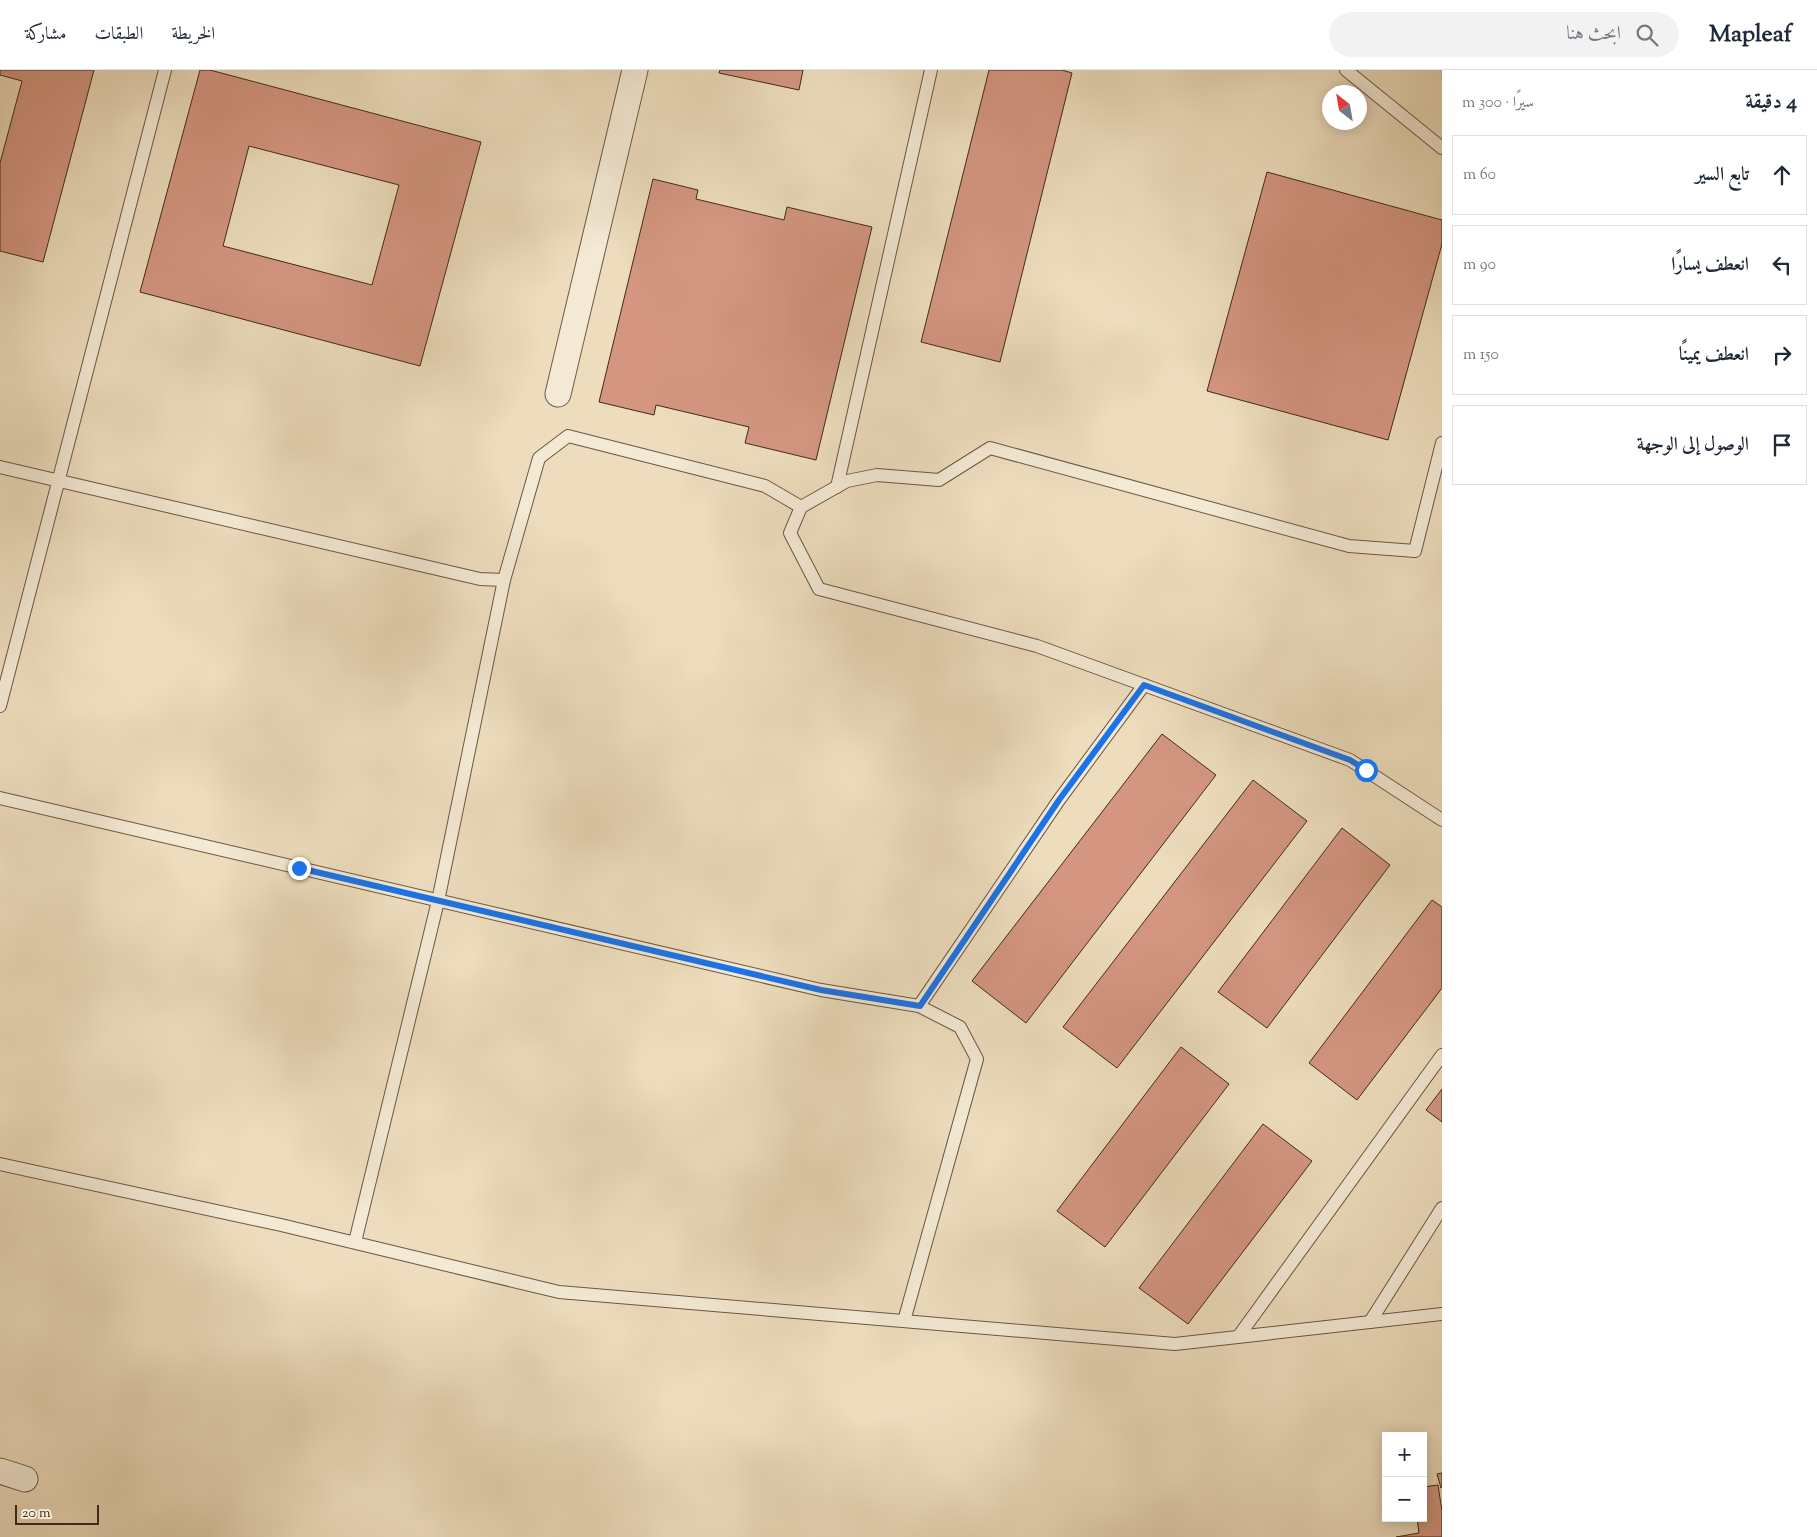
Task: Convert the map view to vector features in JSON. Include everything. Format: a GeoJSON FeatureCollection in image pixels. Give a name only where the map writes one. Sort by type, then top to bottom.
{"type":"FeatureCollection","features":[{"type":"Feature","properties":{"kind":"street"},"geometry":{"type":"LineString","coordinates":[[558,394],[635,70]]}},
{"type":"Feature","properties":{"kind":"street"},"geometry":{"type":"LineString","coordinates":[[0,1471],[24,1479]]}},
{"type":"Feature","properties":{"kind":"lane"},"geometry":{"type":"LineString","coordinates":[[0,706],[165,70]]}},
{"type":"Feature","properties":{"kind":"lane"},"geometry":{"type":"LineString","coordinates":[[837,486],[931,70]]}},
{"type":"Feature","properties":{"kind":"lane"},"geometry":{"type":"LineString","coordinates":[[1346,70],[1442,148]]}},
{"type":"Feature","properties":{"kind":"lane"},"geometry":{"type":"LineString","coordinates":[[355,1242],[438,901],[504,580],[539,458],[568,436],[765,486],[801,507]]}},
{"type":"Feature","properties":{"kind":"lane"},"geometry":{"type":"LineString","coordinates":[[1442,443],[1415,551],[1349,546],[990,448],[939,480],[877,475],[847,481],[801,507],[790,532],[819,589],[1037,646],[1350,760],[1442,820]]}},
{"type":"Feature","properties":{"kind":"lane"},"geometry":{"type":"LineString","coordinates":[[0,467],[480,580],[504,580]]}},
{"type":"Feature","properties":{"kind":"lane"},"geometry":{"type":"LineString","coordinates":[[920,1006],[1059,800],[1144,685]]}},
{"type":"Feature","properties":{"kind":"lane"},"geometry":{"type":"LineString","coordinates":[[0,798],[821,990],[920,1006],[960,1028],[977,1059],[904,1321]]}},
{"type":"Feature","properties":{"kind":"lane"},"geometry":{"type":"LineString","coordinates":[[1238,1337],[1442,1055]]}},
{"type":"Feature","properties":{"kind":"lane"},"geometry":{"type":"LineString","coordinates":[[0,1164],[355,1242],[559,1292],[1175,1344],[1442,1314]]}},
{"type":"Feature","properties":{"kind":"lane"},"geometry":{"type":"LineString","coordinates":[[1370,1322],[1442,1208]]}},
{"type":"Feature","properties":{"kind":"building"},"geometry":{"type":"Polygon","coordinates":[[[0,70],[94,70],[43,262],[0,251],[0,163],[22,81],[0,75],[0,70]]]}},
{"type":"Feature","properties":{"kind":"building"},"geometry":{"type":"Polygon","coordinates":[[[200,70],[210,70],[481,142],[420,366],[140,292],[200,70]],[[249,146],[223,246],[372,285],[399,185],[249,146]]]}},
{"type":"Feature","properties":{"kind":"building"},"geometry":{"type":"Polygon","coordinates":[[[720,70],[803,70],[799,90],[719,73],[720,70]]]}},
{"type":"Feature","properties":{"kind":"building"},"geometry":{"type":"Polygon","coordinates":[[[989,70],[1062,70],[1072,73],[1000,362],[921,342],[989,70]]]}},
{"type":"Feature","properties":{"kind":"building"},"geometry":{"type":"Polygon","coordinates":[[[1267,172],[1442,220],[1442,244],[1388,440],[1207,391],[1267,172]]]}},
{"type":"Feature","properties":{"kind":"building"},"geometry":{"type":"Polygon","coordinates":[[[653,179],[698,190],[696,199],[784,220],[787,207],[872,227],[816,460],[745,443],[749,427],[656,405],[654,415],[599,402],[653,179]]]}},
{"type":"Feature","properties":{"kind":"building"},"geometry":{"type":"Polygon","coordinates":[[[1162,734],[1216,775],[1026,1023],[972,981],[1162,734]]]}},
{"type":"Feature","properties":{"kind":"building"},"geometry":{"type":"Polygon","coordinates":[[[1253,780],[1307,821],[1117,1068],[1063,1027],[1253,780]]]}},
{"type":"Feature","properties":{"kind":"building"},"geometry":{"type":"Polygon","coordinates":[[[1342,828],[1390,865],[1267,1028],[1218,992],[1342,828]]]}},
{"type":"Feature","properties":{"kind":"building"},"geometry":{"type":"Polygon","coordinates":[[[1432,900],[1442,907],[1442,988],[1357,1100],[1309,1063],[1432,900]]]}},
{"type":"Feature","properties":{"kind":"building"},"geometry":{"type":"Polygon","coordinates":[[[1181,1047],[1229,1084],[1105,1247],[1057,1211],[1181,1047]]]}},
{"type":"Feature","properties":{"kind":"building"},"geometry":{"type":"Polygon","coordinates":[[[1442,1089],[1442,1122],[1426,1110],[1442,1089]]]}},
{"type":"Feature","properties":{"kind":"building"},"geometry":{"type":"Polygon","coordinates":[[[1263,1124],[1312,1161],[1188,1324],[1139,1288],[1263,1124]]]}},
{"type":"Feature","properties":{"kind":"building"},"geometry":{"type":"Polygon","coordinates":[[[1442,1473],[1442,1487],[1441,1488],[1437,1474],[1442,1473]]]}},
{"type":"Feature","properties":{"kind":"building"},"geometry":{"type":"Polygon","coordinates":[[[1438,1485],[1442,1511],[1442,1537],[1396,1537],[1419,1533],[1418,1522],[1427,1522],[1427,1486],[1438,1485]]]}},
{"type":"Feature","properties":{"kind":"route"},"geometry":{"type":"LineString","coordinates":[[299,868],[821,990],[920,1006],[1059,800],[1144,685],[1350,760],[1366,770]]}}]}
